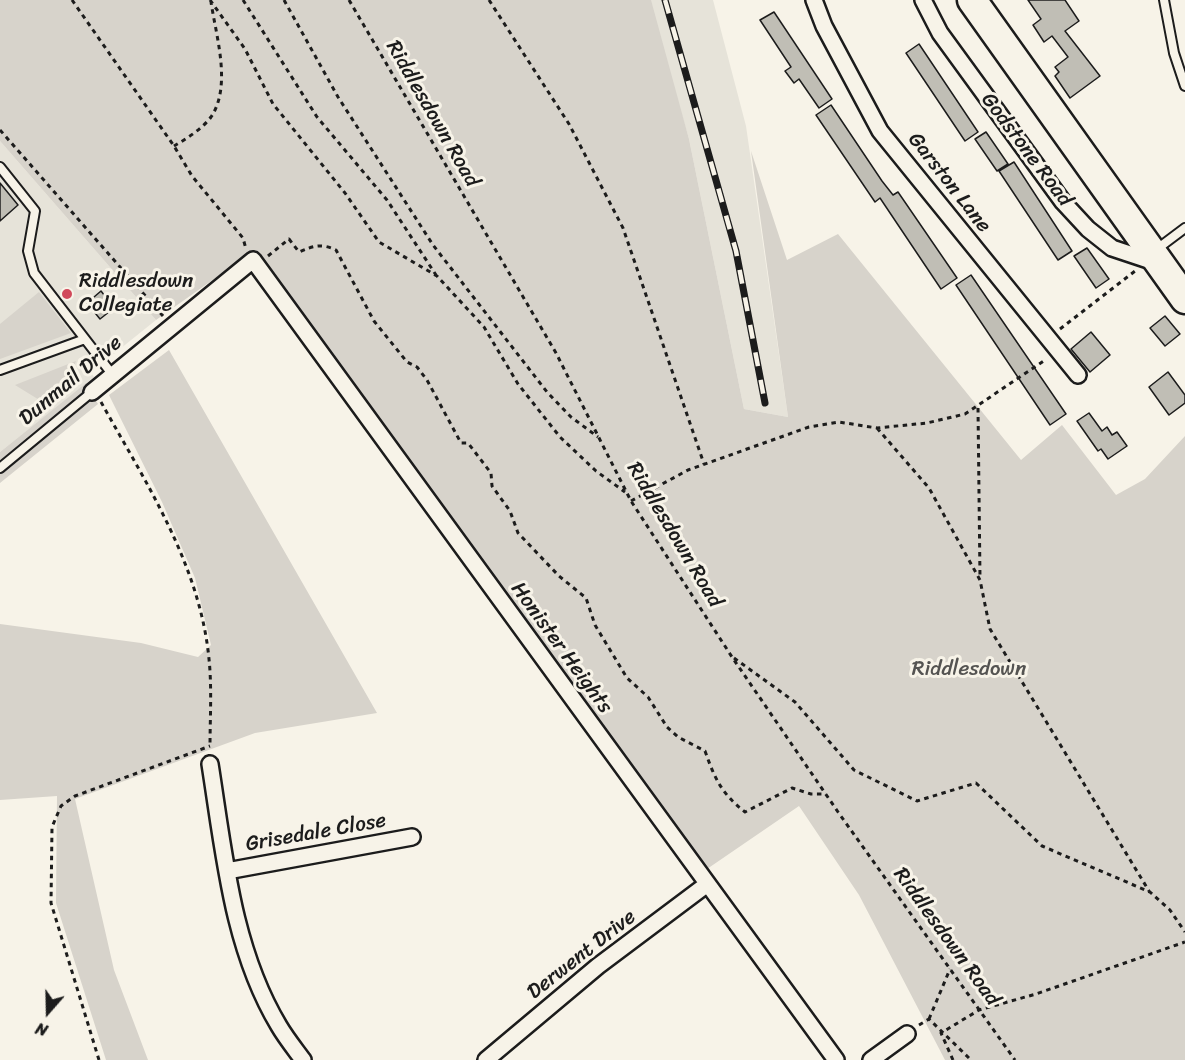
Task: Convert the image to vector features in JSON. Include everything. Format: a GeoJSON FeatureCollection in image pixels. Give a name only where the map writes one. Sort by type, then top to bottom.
{"type":"FeatureCollection","features":[{"type":"Feature","properties":{"kind":"highway","name":"Godstone Road"},"geometry":{"type":"LineString","coordinates":[[972,0],[1153,259],[1185,299]]}},
{"type":"Feature","properties":{"kind":"street","name":"Garston Lane"},"geometry":{"type":"LineString","coordinates":[[814,0],[824,26],[880,131],[1078,375]]}},
{"type":"Feature","properties":{"kind":"street","name":"Godstone Road"},"geometry":{"type":"LineString","coordinates":[[923,0],[940,33],[1063,202],[1088,229],[1112,248],[1153,259]]}},
{"type":"Feature","properties":{"kind":"street","name":"Dunmail Drive"},"geometry":{"type":"LineString","coordinates":[[93,391],[171,325],[255,262]]}},
{"type":"Feature","properties":{"kind":"street","name":"Honister Heights"},"geometry":{"type":"LineString","coordinates":[[255,262],[706,885],[836,1060]]}},
{"type":"Feature","properties":{"kind":"street"},"geometry":{"type":"LineString","coordinates":[[210,764],[235,915],[255,974],[278,1026],[303,1060]]}},
{"type":"Feature","properties":{"kind":"street","name":"Grisedale Close"},"geometry":{"type":"LineString","coordinates":[[226,871],[412,837]]}},
{"type":"Feature","properties":{"kind":"street","name":"Derwent Drive"},"geometry":{"type":"LineString","coordinates":[[486,1060],[598,966],[706,885]]}},
{"type":"Feature","properties":{"kind":"street"},"geometry":{"type":"LineString","coordinates":[[871,1060],[907,1034]]}},
{"type":"Feature","properties":{"kind":"lane"},"geometry":{"type":"LineString","coordinates":[[1164,0],[1174,53],[1185,86]]}},
{"type":"Feature","properties":{"kind":"lane"},"geometry":{"type":"LineString","coordinates":[[0,167],[36,211],[28,251],[34,273],[112,374]]}},
{"type":"Feature","properties":{"kind":"lane"},"geometry":{"type":"LineString","coordinates":[[1153,259],[1185,228]]}},
{"type":"Feature","properties":{"kind":"lane"},"geometry":{"type":"LineString","coordinates":[[0,370],[85,339]]}},
{"type":"Feature","properties":{"kind":"lane","name":"Dunmail Drive"},"geometry":{"type":"LineString","coordinates":[[0,468],[93,391]]}},
{"type":"Feature","properties":{"kind":"path"},"geometry":{"type":"LineString","coordinates":[[72,0],[174,146],[192,176],[243,238],[247,254],[255,262],[289,239],[299,252],[312,246],[324,245],[336,250],[374,321],[407,362],[417,367],[435,391],[438,404],[461,443],[468,443],[491,473],[492,486],[510,511],[518,533],[559,576],[586,598],[595,625],[627,678],[648,698],[667,727],[678,737],[705,751],[718,785],[736,805],[745,812],[792,788],[811,794],[826,794]]}},
{"type":"Feature","properties":{"kind":"path"},"geometry":{"type":"LineString","coordinates":[[174,146],[190,137],[210,117],[217,102],[220,88],[220,57],[210,0]]}},
{"type":"Feature","properties":{"kind":"path"},"geometry":{"type":"LineString","coordinates":[[210,0],[245,49],[273,104],[345,194],[379,242],[437,276]]}},
{"type":"Feature","properties":{"kind":"path"},"geometry":{"type":"LineString","coordinates":[[243,0],[317,117],[387,200],[437,276],[484,327],[518,384],[560,438],[596,471],[628,494]]}},
{"type":"Feature","properties":{"kind":"path"},"geometry":{"type":"LineString","coordinates":[[284,0],[338,96],[433,244],[547,392],[571,417],[599,437]]}},
{"type":"Feature","properties":{"kind":"path","name":"Riddlesdown Road"},"geometry":{"type":"LineString","coordinates":[[349,0],[556,353],[631,501],[732,657],[826,794],[1016,1060]]}},
{"type":"Feature","properties":{"kind":"path"},"geometry":{"type":"LineString","coordinates":[[489,0],[569,124],[623,228],[704,464]]}},
{"type":"Feature","properties":{"kind":"path"},"geometry":{"type":"LineString","coordinates":[[0,130],[171,325]]}},
{"type":"Feature","properties":{"kind":"path"},"geometry":{"type":"LineString","coordinates":[[1048,338],[1153,259]]}},
{"type":"Feature","properties":{"kind":"path"},"geometry":{"type":"LineString","coordinates":[[631,501],[688,470],[809,427],[839,422],[877,429],[927,423],[965,414],[1058,351]]}},
{"type":"Feature","properties":{"kind":"path"},"geometry":{"type":"LineString","coordinates":[[93,391],[159,507],[193,582],[209,659],[210,764]]}},
{"type":"Feature","properties":{"kind":"path"},"geometry":{"type":"LineString","coordinates":[[978,407],[980,580],[990,629],[1150,892],[1170,910],[1185,932]]}},
{"type":"Feature","properties":{"kind":"path"},"geometry":{"type":"LineString","coordinates":[[877,429],[929,488],[980,580]]}},
{"type":"Feature","properties":{"kind":"path"},"geometry":{"type":"LineString","coordinates":[[732,657],[795,702],[854,770],[917,801],[976,783],[1042,846],[1150,892]]}},
{"type":"Feature","properties":{"kind":"path"},"geometry":{"type":"LineString","coordinates":[[99,1060],[51,903],[52,827],[61,806],[75,796],[210,746]]}},
{"type":"Feature","properties":{"kind":"path"},"geometry":{"type":"LineString","coordinates":[[941,1033],[979,1010],[1036,994],[1185,942]]}},
{"type":"Feature","properties":{"kind":"path"},"geometry":{"type":"LineString","coordinates":[[907,1034],[929,1019],[950,969]]}},
{"type":"Feature","properties":{"kind":"path"},"geometry":{"type":"LineString","coordinates":[[929,1019],[971,1060]]}},
{"type":"Feature","properties":{"kind":"path"},"geometry":{"type":"LineString","coordinates":[[941,1033],[953,1060]]}},
{"type":"Feature","properties":{"kind":"shaded area"},"geometry":{"type":"Polygon","coordinates":[[[648,0],[713,0],[746,126],[788,417],[744,409],[689,139],[648,0]]]}},
{"type":"Feature","properties":{"kind":"shaded area","name":"Riddlesdown Collegiate"},"geometry":{"type":"Polygon","coordinates":[[[0,141],[156,320],[110,357],[98,348],[88,356],[87,366],[94,377],[0,452],[0,141]]]}},
{"type":"Feature","properties":{"kind":"green space","name":"Riddlesdown"},"geometry":{"type":"Polygon","coordinates":[[[0,0],[651,0],[689,139],[744,409],[788,417],[751,151],[787,260],[838,234],[1021,460],[1062,425],[1116,495],[1145,479],[1185,436],[1185,1060],[945,1060],[859,895],[799,806],[707,869],[255,250],[156,320],[0,141],[0,0]]]}},
{"type":"Feature","properties":{"kind":"green space"},"geometry":{"type":"Polygon","coordinates":[[[39,292],[71,333],[0,359],[0,324],[39,292]]]}},
{"type":"Feature","properties":{"kind":"green space"},"geometry":{"type":"Polygon","coordinates":[[[169,350],[377,713],[255,733],[75,799],[114,970],[148,1060],[106,1060],[56,903],[57,796],[0,800],[0,624],[141,643],[198,657],[211,645],[195,578],[162,502],[109,395],[169,350]]]}},
{"type":"Feature","properties":{"kind":"green space"},"geometry":{"type":"Polygon","coordinates":[[[76,361],[67,383],[41,401],[15,385],[76,361]]]}},
{"type":"Feature","properties":{"kind":"green space"},"geometry":{"type":"Polygon","coordinates":[[[86,383],[98,404],[0,483],[0,452],[86,383]]]}},
{"type":"Feature","properties":{"kind":"building"},"geometry":{"type":"Polygon","coordinates":[[[1028,0],[1065,0],[1079,21],[1065,31],[1100,76],[1070,98],[1055,76],[1059,72],[1055,67],[1068,57],[1052,36],[1044,42],[1033,25],[1041,19],[1028,0]]]}},
{"type":"Feature","properties":{"kind":"building"},"geometry":{"type":"Polygon","coordinates":[[[774,12],[832,99],[819,108],[799,79],[794,83],[785,71],[791,67],[760,20],[774,12]]]}},
{"type":"Feature","properties":{"kind":"building"},"geometry":{"type":"Polygon","coordinates":[[[919,44],[978,132],[965,141],[906,53],[919,44]]]}},
{"type":"Feature","properties":{"kind":"building"},"geometry":{"type":"Polygon","coordinates":[[[831,105],[882,181],[893,195],[898,192],[957,278],[941,289],[880,198],[875,202],[816,115],[831,105]]]}},
{"type":"Feature","properties":{"kind":"building"},"geometry":{"type":"Polygon","coordinates":[[[986,132],[1008,164],[997,171],[975,139],[986,132]]]}},
{"type":"Feature","properties":{"kind":"building"},"geometry":{"type":"Polygon","coordinates":[[[1014,162],[1072,251],[1058,260],[999,171],[1014,162]]]}},
{"type":"Feature","properties":{"kind":"building"},"geometry":{"type":"Polygon","coordinates":[[[0,183],[18,205],[0,221],[0,183]]]}},
{"type":"Feature","properties":{"kind":"building"},"geometry":{"type":"Polygon","coordinates":[[[1087,248],[1109,279],[1096,288],[1074,256],[1087,248]]]}},
{"type":"Feature","properties":{"kind":"building"},"geometry":{"type":"Polygon","coordinates":[[[971,275],[1066,414],[1050,425],[956,285],[971,275]]]}},
{"type":"Feature","properties":{"kind":"building"},"geometry":{"type":"Polygon","coordinates":[[[101,291],[114,308],[100,319],[87,303],[101,291]]]}},
{"type":"Feature","properties":{"kind":"building"},"geometry":{"type":"Polygon","coordinates":[[[1165,316],[1180,334],[1165,346],[1150,328],[1165,316]]]}},
{"type":"Feature","properties":{"kind":"building"},"geometry":{"type":"Polygon","coordinates":[[[1091,332],[1110,355],[1090,372],[1071,349],[1091,332]]]}},
{"type":"Feature","properties":{"kind":"building"},"geometry":{"type":"Polygon","coordinates":[[[1168,372],[1185,395],[1185,403],[1169,415],[1149,387],[1168,372]]]}},
{"type":"Feature","properties":{"kind":"building"},"geometry":{"type":"Polygon","coordinates":[[[1089,413],[1102,431],[1107,427],[1112,435],[1117,432],[1127,446],[1108,459],[1101,449],[1098,451],[1077,421],[1089,413]]]}},
{"type":"Feature","properties":{"kind":"railway"},"geometry":{"type":"LineString","coordinates":[[665,0],[736,251],[765,403]]}},
{"type":"Feature","properties":{"kind":"place","name":"Riddlesdown Collegiate"},"geometry":{"type":"Point","coordinates":[67,294]}}]}
